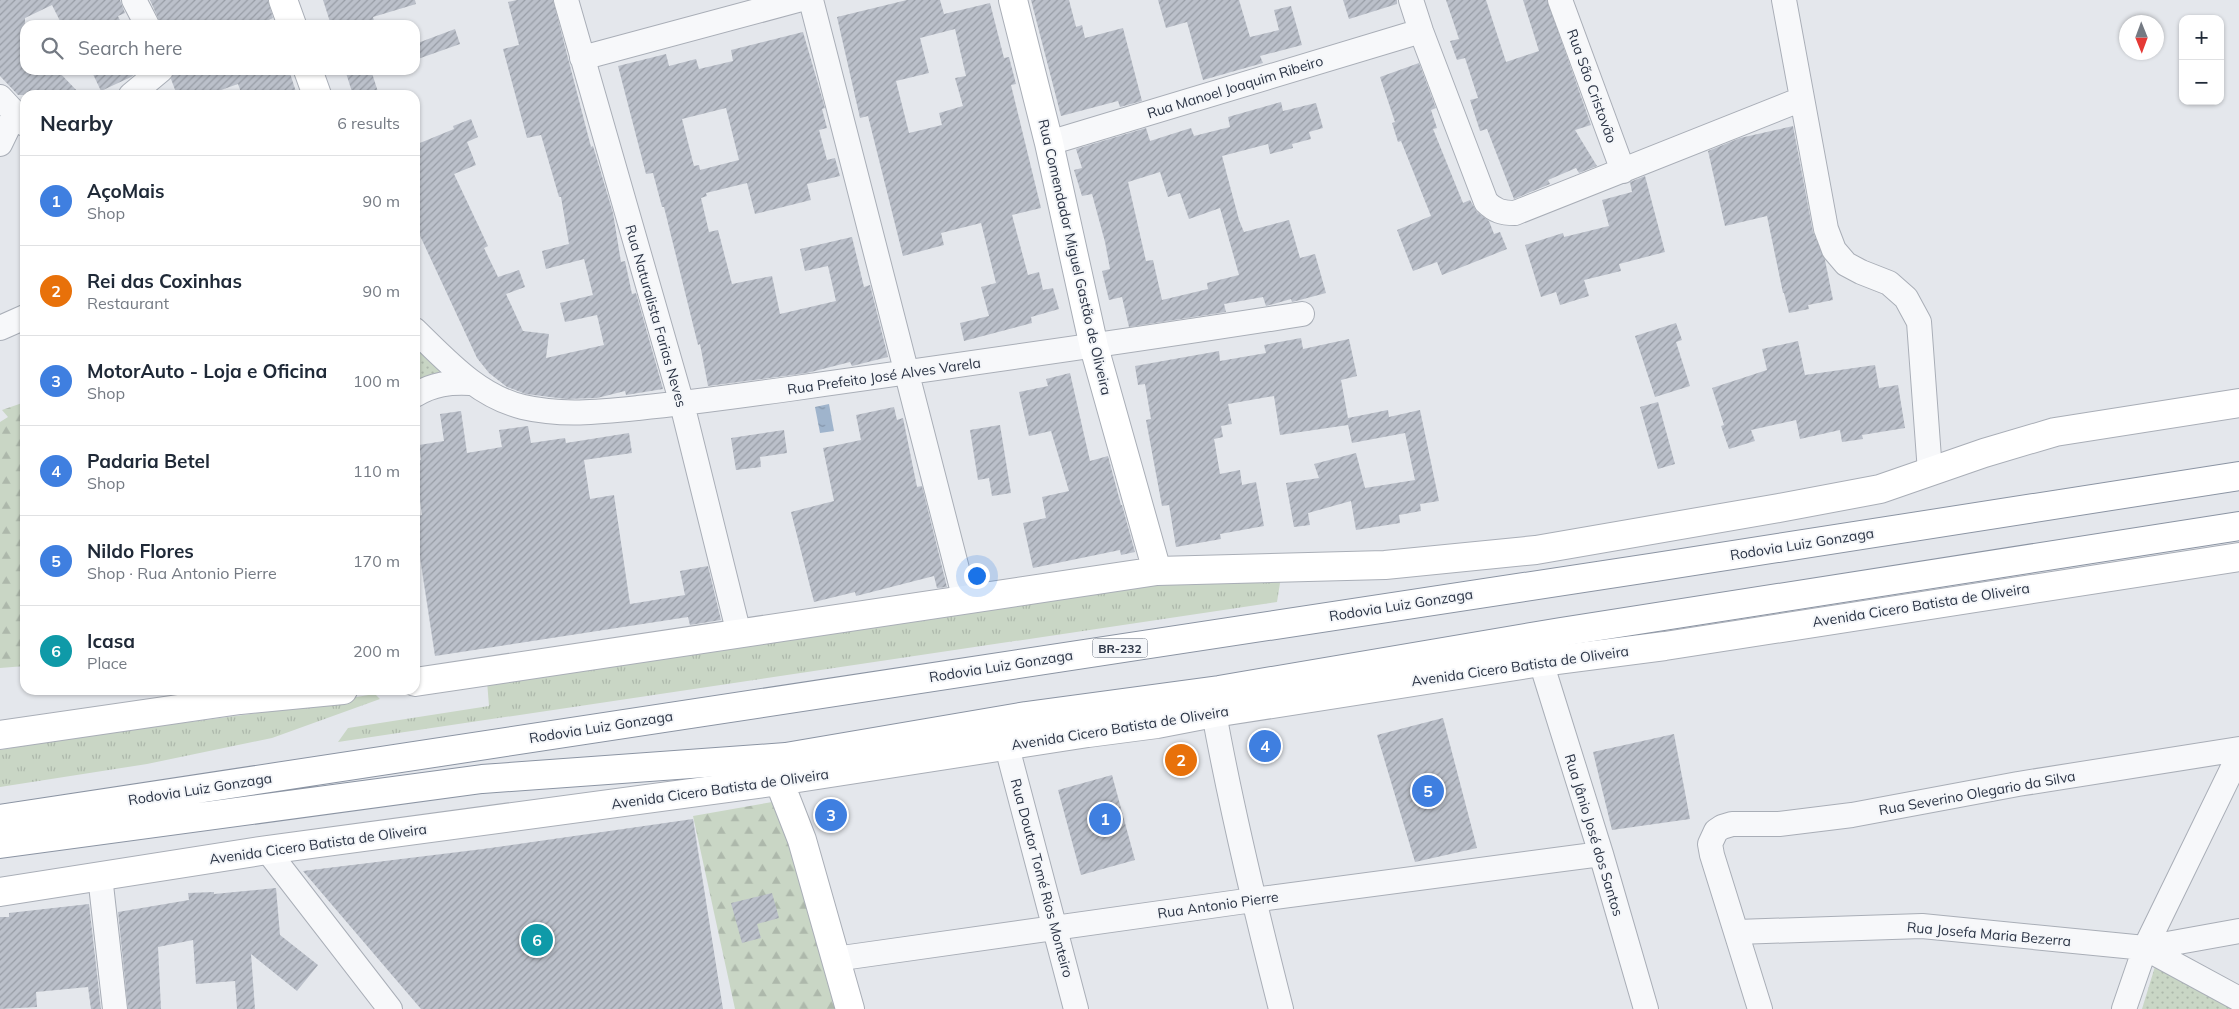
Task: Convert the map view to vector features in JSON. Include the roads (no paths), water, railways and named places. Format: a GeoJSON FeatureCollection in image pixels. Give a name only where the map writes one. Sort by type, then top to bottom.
{"type":"FeatureCollection","features":[{"type":"Feature","properties":{"kind":"main road"},"geometry":{"type":"LineString","coordinates":[[283,0],[290,20]]}},
{"type":"Feature","properties":{"kind":"main road","name":"Rua Comendador Miguel Gastão de Oliveira"},"geometry":{"type":"LineString","coordinates":[[1013,0],[1050,143],[1094,347],[1157,571]]}},
{"type":"Feature","properties":{"kind":"main road"},"geometry":{"type":"LineString","coordinates":[[310,75],[315,90]]}},
{"type":"Feature","properties":{"kind":"main road"},"geometry":{"type":"LineString","coordinates":[[420,681],[1157,571],[1386,565],[1536,550],[1880,489],[2055,432],[2239,403]]}},
{"type":"Feature","properties":{"kind":"main road","name":"Rodovia Luiz Gonzaga"},"geometry":{"type":"LineString","coordinates":[[0,819],[1676,564],[2239,476]]}},
{"type":"Feature","properties":{"kind":"main road","name":"Rodovia Luiz Gonzaga"},"geometry":{"type":"LineString","coordinates":[[0,844],[482,778],[786,757],[1026,716],[1219,690],[1561,632],[2239,526]]}},
{"type":"Feature","properties":{"kind":"main road","name":"Avenida Cicero Batista de Oliveira"},"geometry":{"type":"LineString","coordinates":[[0,892],[267,850],[779,781],[1008,747],[1541,662],[1665,646],[2239,557]]}},
{"type":"Feature","properties":{"kind":"main road"},"geometry":{"type":"LineString","coordinates":[[0,735],[240,695]]}},
{"type":"Feature","properties":{"kind":"main road"},"geometry":{"type":"LineString","coordinates":[[779,781],[802,840],[850,1009]]}},
{"type":"Feature","properties":{"kind":"street"},"geometry":{"type":"LineString","coordinates":[[134,0],[144,20]]}},
{"type":"Feature","properties":{"kind":"street","name":"Rua Naturalista Farias Neves"},"geometry":{"type":"LineString","coordinates":[[566,0],[682,404],[739,634]]}},
{"type":"Feature","properties":{"kind":"street"},"geometry":{"type":"LineString","coordinates":[[582,58],[798,0]]}},
{"type":"Feature","properties":{"kind":"street"},"geometry":{"type":"LineString","coordinates":[[811,0],[965,600]]}},
{"type":"Feature","properties":{"kind":"street"},"geometry":{"type":"LineString","coordinates":[[1412,0],[1421,31],[1486,202],[1494,210],[1504,213],[1515,213],[1802,99]]}},
{"type":"Feature","properties":{"kind":"street","name":"Rua São Cristovão"},"geometry":{"type":"LineString","coordinates":[[1560,0],[1623,171]]}},
{"type":"Feature","properties":{"kind":"street"},"geometry":{"type":"LineString","coordinates":[[1784,0],[1826,229],[1834,250],[1846,264],[1889,283],[1906,298],[1920,322],[1930,472]]}},
{"type":"Feature","properties":{"kind":"street","name":"Rua Manoel Joaquim Ribeiro"},"geometry":{"type":"LineString","coordinates":[[1050,143],[1421,31]]}},
{"type":"Feature","properties":{"kind":"street"},"geometry":{"type":"LineString","coordinates":[[137,90],[155,75]]}},
{"type":"Feature","properties":{"kind":"street"},"geometry":{"type":"LineString","coordinates":[[0,144],[13,111]]}},
{"type":"Feature","properties":{"kind":"street","name":"Rua Prefeito José Alves Varela"},"geometry":{"type":"LineString","coordinates":[[420,335],[470,382],[492,395],[520,407],[549,412],[581,413],[682,404],[908,373],[1094,347],[1302,314]]}},
{"type":"Feature","properties":{"kind":"street"},"geometry":{"type":"LineString","coordinates":[[0,328],[20,319]]}},
{"type":"Feature","properties":{"kind":"street"},"geometry":{"type":"LineString","coordinates":[[420,392],[426,388],[448,382],[470,382]]}},
{"type":"Feature","properties":{"kind":"street","name":"Rua Jânio José dos Santos"},"geometry":{"type":"LineString","coordinates":[[1541,662],[1601,854],[1646,1009]]}},
{"type":"Feature","properties":{"kind":"street"},"geometry":{"type":"LineString","coordinates":[[1214,713],[1226,782],[1253,900],[1282,1009]]}},
{"type":"Feature","properties":{"kind":"street","name":"Rua Doutor Tomé Rios Monteiro"},"geometry":{"type":"LineString","coordinates":[[1008,747],[1076,1009]]}},
{"type":"Feature","properties":{"kind":"street","name":"Rua Severino Olegario da Silva"},"geometry":{"type":"LineString","coordinates":[[1737,932],[1710,844],[1716,831],[1722,827],[1732,824],[1779,824],[1852,815],[2018,784],[2239,749]]}},
{"type":"Feature","properties":{"kind":"street"},"geometry":{"type":"LineString","coordinates":[[2124,1009],[2144,948],[2239,755]]}},
{"type":"Feature","properties":{"kind":"street"},"geometry":{"type":"LineString","coordinates":[[267,850],[390,1009]]}},
{"type":"Feature","properties":{"kind":"street","name":"Rua Antonio Pierre"},"geometry":{"type":"LineString","coordinates":[[835,960],[1253,900],[1601,854]]}},
{"type":"Feature","properties":{"kind":"street"},"geometry":{"type":"LineString","coordinates":[[100,876],[115,1009]]}},
{"type":"Feature","properties":{"kind":"street","name":"Rua Josefa Maria Bezerra"},"geometry":{"type":"LineString","coordinates":[[1737,932],[1922,926],[2144,948],[2239,931]]}},
{"type":"Feature","properties":{"kind":"street"},"geometry":{"type":"LineString","coordinates":[[1737,932],[1760,1009]]}},
{"type":"Feature","properties":{"kind":"street"},"geometry":{"type":"LineString","coordinates":[[2144,948],[2239,999]]}},
{"type":"Feature","properties":{"kind":"water"},"geometry":{"type":"Polygon","coordinates":[[[829,404],[834,431],[820,433],[815,407],[829,404]]]}},
{"type":"Feature","properties":{"kind":"place","name":"Padaria Betel"},"geometry":{"type":"Point","coordinates":[1265,746]}},
{"type":"Feature","properties":{"kind":"place","name":"Rei das Coxinhas"},"geometry":{"type":"Point","coordinates":[1181,760]}},
{"type":"Feature","properties":{"kind":"place","name":"Nildo Flores"},"geometry":{"type":"Point","coordinates":[1428,791]}},
{"type":"Feature","properties":{"kind":"place","name":"MotorAuto - Loja e Oficina"},"geometry":{"type":"Point","coordinates":[831,815]}},
{"type":"Feature","properties":{"kind":"place","name":"AçoMais"},"geometry":{"type":"Point","coordinates":[1105,819]}},
{"type":"Feature","properties":{"kind":"place","name":"Icasa"},"geometry":{"type":"Point","coordinates":[537,940]}}]}
